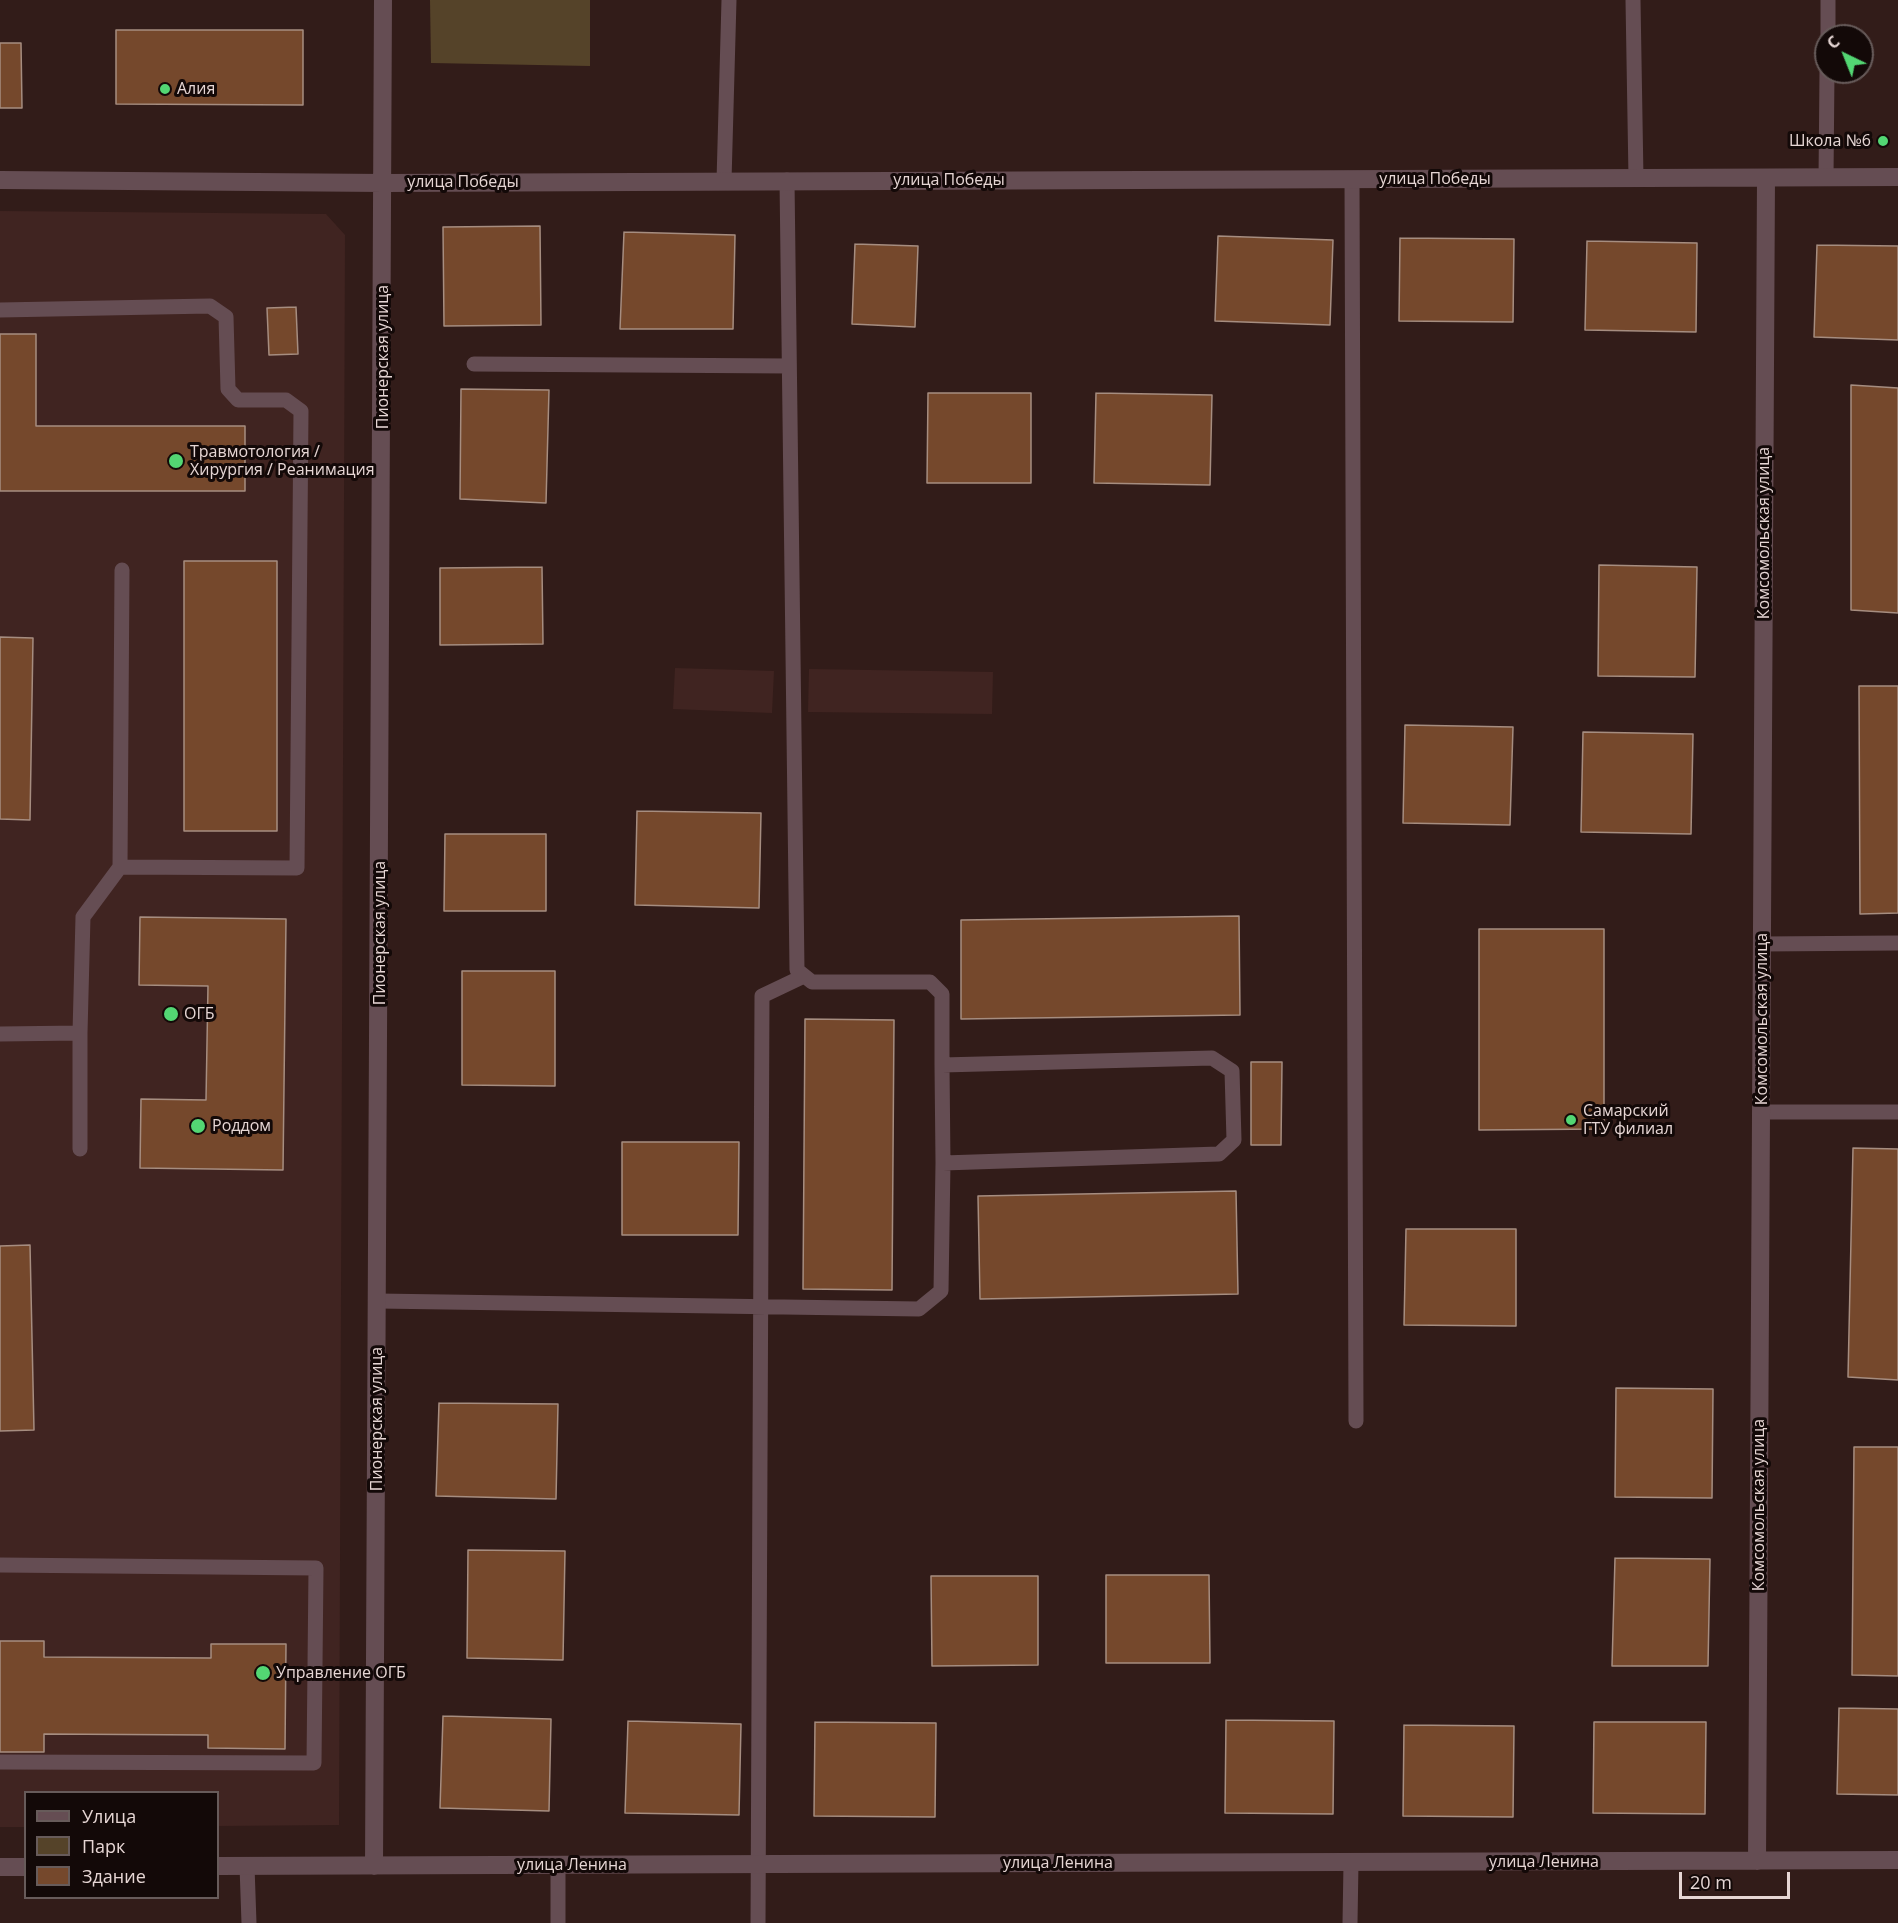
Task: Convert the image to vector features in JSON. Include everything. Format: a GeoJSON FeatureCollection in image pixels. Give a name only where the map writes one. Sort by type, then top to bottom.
{"type":"FeatureCollection","features":[{"type":"Feature","properties":{"kind":"street","name":"Пионерская улица"},"geometry":{"type":"LineString","coordinates":[[374,1866],[384,183],[383,0]]}},
{"type":"Feature","properties":{"kind":"street","name":"улица Победы"},"geometry":{"type":"LineString","coordinates":[[0,180],[384,183],[1898,177]]}},
{"type":"Feature","properties":{"kind":"street","name":"Комсомольская улица"},"geometry":{"type":"LineString","coordinates":[[1757,1861],[1766,178]]}},
{"type":"Feature","properties":{"kind":"street","name":"улица Ленина"},"geometry":{"type":"LineString","coordinates":[[219,1866],[1898,1860]]}},
{"type":"Feature","properties":{"kind":"street"},"geometry":{"type":"LineString","coordinates":[[0,1867],[24,1867]]}},
{"type":"Feature","properties":{"kind":"lane"},"geometry":{"type":"LineString","coordinates":[[724,181],[729,0]]}},
{"type":"Feature","properties":{"kind":"lane"},"geometry":{"type":"LineString","coordinates":[[1633,0],[1636,178]]}},
{"type":"Feature","properties":{"kind":"lane"},"geometry":{"type":"LineString","coordinates":[[1828,0],[1828,24]]}},
{"type":"Feature","properties":{"kind":"lane"},"geometry":{"type":"LineString","coordinates":[[1826,177],[1827,84]]}},
{"type":"Feature","properties":{"kind":"lane"},"geometry":{"type":"LineString","coordinates":[[1352,179],[1356,1421]]}},
{"type":"Feature","properties":{"kind":"lane"},"geometry":{"type":"LineString","coordinates":[[378,1301],[919,1309],[941,1291],[942,994],[930,982],[812,982],[797,970],[787,180]]}},
{"type":"Feature","properties":{"kind":"lane"},"geometry":{"type":"LineString","coordinates":[[0,309],[210,306],[226,317],[228,389],[238,400],[286,400],[301,411],[297,868],[120,867]]}},
{"type":"Feature","properties":{"kind":"lane"},"geometry":{"type":"LineString","coordinates":[[474,363],[789,366]]}},
{"type":"Feature","properties":{"kind":"lane"},"geometry":{"type":"LineString","coordinates":[[80,1149],[83,917],[120,867],[122,570]]}},
{"type":"Feature","properties":{"kind":"lane"},"geometry":{"type":"LineString","coordinates":[[1762,944],[1898,943]]}},
{"type":"Feature","properties":{"kind":"lane"},"geometry":{"type":"LineString","coordinates":[[758,1923],[762,996],[804,976]]}},
{"type":"Feature","properties":{"kind":"lane"},"geometry":{"type":"LineString","coordinates":[[0,1034],[80,1033]]}},
{"type":"Feature","properties":{"kind":"lane"},"geometry":{"type":"LineString","coordinates":[[942,1065],[1212,1058],[1232,1071],[1234,1140],[1219,1154],[943,1163]]}},
{"type":"Feature","properties":{"kind":"lane"},"geometry":{"type":"LineString","coordinates":[[1761,1112],[1898,1112]]}},
{"type":"Feature","properties":{"kind":"lane"},"geometry":{"type":"LineString","coordinates":[[0,1564],[316,1568],[314,1763],[0,1762]]}},
{"type":"Feature","properties":{"kind":"lane"},"geometry":{"type":"LineString","coordinates":[[1350,1923],[1351,1863]]}},
{"type":"Feature","properties":{"kind":"lane"},"geometry":{"type":"LineString","coordinates":[[558,1865],[558,1923]]}},
{"type":"Feature","properties":{"kind":"lane"},"geometry":{"type":"LineString","coordinates":[[247,1866],[249,1923]]}},
{"type":"Feature","properties":{"kind":"shaded area","name":"ОГБ"},"geometry":{"type":"Polygon","coordinates":[[[0,211],[326,214],[345,235],[339,1825],[219,1826],[219,1791],[24,1791],[24,1827],[0,1827],[0,211]]]}},
{"type":"Feature","properties":{"kind":"shaded area"},"geometry":{"type":"Polygon","coordinates":[[[675,668],[774,671],[772,713],[673,709],[675,668]]]}},
{"type":"Feature","properties":{"kind":"shaded area"},"geometry":{"type":"Polygon","coordinates":[[[809,669],[993,672],[992,714],[808,712],[809,669]]]}},
{"type":"Feature","properties":{"kind":"green space"},"geometry":{"type":"Polygon","coordinates":[[[430,0],[590,0],[590,66],[431,63],[430,0]]]}},
{"type":"Feature","properties":{"kind":"building"},"geometry":{"type":"Polygon","coordinates":[[[116,30],[303,30],[303,105],[116,104],[116,30]]]}},
{"type":"Feature","properties":{"kind":"building"},"geometry":{"type":"Polygon","coordinates":[[[0,43],[21,43],[22,108],[0,108],[0,43]]]}},
{"type":"Feature","properties":{"kind":"building"},"geometry":{"type":"Polygon","coordinates":[[[540,226],[541,325],[444,326],[443,227],[540,226]]]}},
{"type":"Feature","properties":{"kind":"building"},"geometry":{"type":"Polygon","coordinates":[[[624,232],[735,235],[733,329],[620,329],[624,232]]]}},
{"type":"Feature","properties":{"kind":"building"},"geometry":{"type":"Polygon","coordinates":[[[1218,236],[1333,240],[1330,325],[1215,321],[1218,236]]]}},
{"type":"Feature","properties":{"kind":"building"},"geometry":{"type":"Polygon","coordinates":[[[1400,238],[1514,239],[1513,322],[1399,321],[1400,238]]]}},
{"type":"Feature","properties":{"kind":"building"},"geometry":{"type":"Polygon","coordinates":[[[1587,241],[1697,243],[1696,332],[1585,330],[1587,241]]]}},
{"type":"Feature","properties":{"kind":"building"},"geometry":{"type":"Polygon","coordinates":[[[855,244],[918,246],[915,327],[852,324],[855,244]]]}},
{"type":"Feature","properties":{"kind":"building"},"geometry":{"type":"Polygon","coordinates":[[[1817,245],[1898,246],[1898,340],[1814,337],[1817,245]]]}},
{"type":"Feature","properties":{"kind":"building"},"geometry":{"type":"Polygon","coordinates":[[[296,307],[298,354],[269,355],[267,308],[296,307]]]}},
{"type":"Feature","properties":{"kind":"building"},"geometry":{"type":"Polygon","coordinates":[[[0,334],[36,334],[36,426],[245,426],[245,491],[0,491],[0,334]]]}},
{"type":"Feature","properties":{"kind":"building"},"geometry":{"type":"Polygon","coordinates":[[[1851,385],[1898,388],[1898,613],[1851,610],[1851,385]]]}},
{"type":"Feature","properties":{"kind":"building"},"geometry":{"type":"Polygon","coordinates":[[[461,389],[549,390],[546,503],[460,499],[461,389]]]}},
{"type":"Feature","properties":{"kind":"building"},"geometry":{"type":"Polygon","coordinates":[[[928,393],[1031,393],[1031,483],[927,483],[928,393]]]}},
{"type":"Feature","properties":{"kind":"building"},"geometry":{"type":"Polygon","coordinates":[[[1096,393],[1212,395],[1210,485],[1094,483],[1096,393]]]}},
{"type":"Feature","properties":{"kind":"building"},"geometry":{"type":"Polygon","coordinates":[[[184,561],[277,561],[277,831],[184,831],[184,561]]]}},
{"type":"Feature","properties":{"kind":"building"},"geometry":{"type":"Polygon","coordinates":[[[1599,565],[1697,567],[1695,677],[1598,676],[1599,565]]]}},
{"type":"Feature","properties":{"kind":"building"},"geometry":{"type":"Polygon","coordinates":[[[542,567],[543,644],[440,645],[440,568],[542,567]]]}},
{"type":"Feature","properties":{"kind":"building"},"geometry":{"type":"Polygon","coordinates":[[[0,637],[33,638],[30,820],[0,819],[0,637]]]}},
{"type":"Feature","properties":{"kind":"building"},"geometry":{"type":"Polygon","coordinates":[[[1859,686],[1898,686],[1898,913],[1860,914],[1859,686]]]}},
{"type":"Feature","properties":{"kind":"building"},"geometry":{"type":"Polygon","coordinates":[[[1405,725],[1513,727],[1510,825],[1403,823],[1405,725]]]}},
{"type":"Feature","properties":{"kind":"building"},"geometry":{"type":"Polygon","coordinates":[[[1583,732],[1693,734],[1691,834],[1581,832],[1583,732]]]}},
{"type":"Feature","properties":{"kind":"building"},"geometry":{"type":"Polygon","coordinates":[[[637,811],[761,813],[759,908],[635,905],[637,811]]]}},
{"type":"Feature","properties":{"kind":"building"},"geometry":{"type":"Polygon","coordinates":[[[445,834],[546,834],[546,911],[444,911],[445,834]]]}},
{"type":"Feature","properties":{"kind":"building"},"geometry":{"type":"Polygon","coordinates":[[[1239,916],[1240,1015],[961,1019],[961,920],[1239,916]]]}},
{"type":"Feature","properties":{"kind":"building"},"geometry":{"type":"Polygon","coordinates":[[[140,917],[286,919],[283,1170],[140,1168],[141,1099],[206,1100],[208,986],[139,985],[140,917]]]}},
{"type":"Feature","properties":{"kind":"building"},"geometry":{"type":"Polygon","coordinates":[[[1479,929],[1604,929],[1604,1129],[1479,1130],[1479,929]]]}},
{"type":"Feature","properties":{"kind":"building"},"geometry":{"type":"Polygon","coordinates":[[[462,971],[555,971],[555,1086],[462,1085],[462,971]]]}},
{"type":"Feature","properties":{"kind":"building"},"geometry":{"type":"Polygon","coordinates":[[[805,1019],[894,1020],[892,1290],[803,1289],[805,1019]]]}},
{"type":"Feature","properties":{"kind":"building"},"geometry":{"type":"Polygon","coordinates":[[[1251,1062],[1282,1062],[1281,1145],[1251,1145],[1251,1062]]]}},
{"type":"Feature","properties":{"kind":"building"},"geometry":{"type":"Polygon","coordinates":[[[622,1142],[739,1142],[738,1235],[622,1235],[622,1142]]]}},
{"type":"Feature","properties":{"kind":"building"},"geometry":{"type":"Polygon","coordinates":[[[1853,1148],[1898,1149],[1898,1380],[1848,1377],[1853,1148]]]}},
{"type":"Feature","properties":{"kind":"building"},"geometry":{"type":"Polygon","coordinates":[[[1236,1191],[1238,1294],[980,1299],[978,1196],[1236,1191]]]}},
{"type":"Feature","properties":{"kind":"building"},"geometry":{"type":"Polygon","coordinates":[[[1406,1229],[1516,1229],[1516,1326],[1404,1325],[1406,1229]]]}},
{"type":"Feature","properties":{"kind":"building"},"geometry":{"type":"Polygon","coordinates":[[[30,1245],[34,1430],[0,1431],[0,1246],[30,1245]]]}},
{"type":"Feature","properties":{"kind":"building"},"geometry":{"type":"Polygon","coordinates":[[[1616,1388],[1713,1389],[1712,1498],[1615,1497],[1616,1388]]]}},
{"type":"Feature","properties":{"kind":"building"},"geometry":{"type":"Polygon","coordinates":[[[439,1403],[558,1404],[556,1499],[436,1496],[439,1403]]]}},
{"type":"Feature","properties":{"kind":"building"},"geometry":{"type":"Polygon","coordinates":[[[1854,1447],[1898,1447],[1898,1676],[1852,1675],[1854,1447]]]}},
{"type":"Feature","properties":{"kind":"building"},"geometry":{"type":"Polygon","coordinates":[[[468,1550],[565,1551],[563,1660],[467,1658],[468,1550]]]}},
{"type":"Feature","properties":{"kind":"building"},"geometry":{"type":"Polygon","coordinates":[[[1615,1558],[1710,1559],[1708,1666],[1612,1666],[1615,1558]]]}},
{"type":"Feature","properties":{"kind":"building"},"geometry":{"type":"Polygon","coordinates":[[[1106,1575],[1209,1575],[1210,1663],[1106,1663],[1106,1575]]]}},
{"type":"Feature","properties":{"kind":"building"},"geometry":{"type":"Polygon","coordinates":[[[931,1576],[1038,1576],[1038,1665],[932,1666],[931,1576]]]}},
{"type":"Feature","properties":{"kind":"building"},"geometry":{"type":"Polygon","coordinates":[[[0,1641],[44,1641],[44,1657],[211,1658],[211,1644],[286,1644],[285,1749],[208,1748],[208,1735],[44,1734],[44,1752],[0,1752],[0,1641]]]}},
{"type":"Feature","properties":{"kind":"building"},"geometry":{"type":"Polygon","coordinates":[[[1839,1708],[1898,1709],[1898,1795],[1837,1794],[1839,1708]]]}},
{"type":"Feature","properties":{"kind":"building"},"geometry":{"type":"Polygon","coordinates":[[[443,1716],[551,1719],[549,1811],[440,1808],[443,1716]]]}},
{"type":"Feature","properties":{"kind":"building"},"geometry":{"type":"Polygon","coordinates":[[[1226,1720],[1334,1721],[1333,1814],[1225,1813],[1226,1720]]]}},
{"type":"Feature","properties":{"kind":"building"},"geometry":{"type":"Polygon","coordinates":[[[628,1721],[741,1724],[739,1815],[625,1813],[628,1721]]]}},
{"type":"Feature","properties":{"kind":"building"},"geometry":{"type":"Polygon","coordinates":[[[815,1722],[936,1723],[935,1817],[814,1816],[815,1722]]]}},
{"type":"Feature","properties":{"kind":"building"},"geometry":{"type":"Polygon","coordinates":[[[1594,1722],[1706,1722],[1705,1814],[1593,1813],[1594,1722]]]}},
{"type":"Feature","properties":{"kind":"building"},"geometry":{"type":"Polygon","coordinates":[[[1404,1725],[1514,1726],[1513,1817],[1403,1816],[1404,1725]]]}},
{"type":"Feature","properties":{"kind":"place","name":"Алия"},"geometry":{"type":"Point","coordinates":[165,89]}},
{"type":"Feature","properties":{"kind":"place","name":"Школа №6"},"geometry":{"type":"Point","coordinates":[1883,141]}},
{"type":"Feature","properties":{"kind":"place","name":"Травмотология / Хирургия / Реанимация"},"geometry":{"type":"Point","coordinates":[176,461]}},
{"type":"Feature","properties":{"kind":"place","name":"ОГБ"},"geometry":{"type":"Point","coordinates":[171,1014]}},
{"type":"Feature","properties":{"kind":"place","name":"Самарский ГТУ филиал"},"geometry":{"type":"Point","coordinates":[1571,1120]}},
{"type":"Feature","properties":{"kind":"place","name":"Роддом"},"geometry":{"type":"Point","coordinates":[198,1126]}},
{"type":"Feature","properties":{"kind":"place","name":"Управление ОГБ"},"geometry":{"type":"Point","coordinates":[263,1673]}}]}
